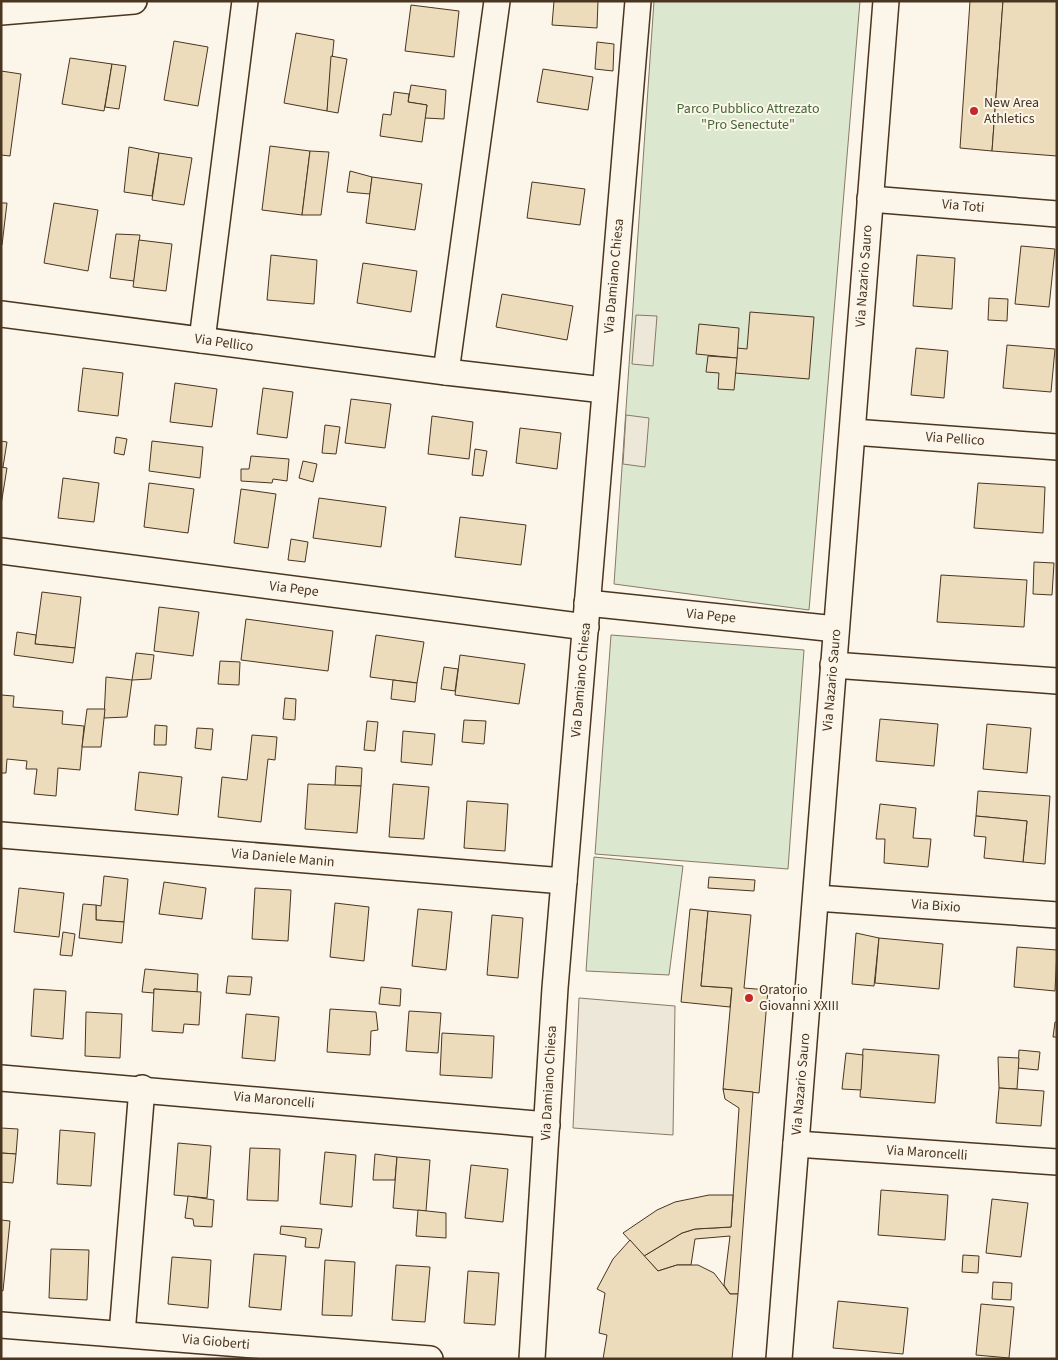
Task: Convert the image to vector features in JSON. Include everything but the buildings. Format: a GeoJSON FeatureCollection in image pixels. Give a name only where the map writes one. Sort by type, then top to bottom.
{"type":"FeatureCollection","features":[{"type":"Feature","properties":{"kind":"street"},"geometry":{"type":"LineString","coordinates":[[1,12],[134,1]]}},
{"type":"Feature","properties":{"kind":"street"},"geometry":{"type":"LineString","coordinates":[[202,340],[246,1]]}},
{"type":"Feature","properties":{"kind":"street"},"geometry":{"type":"LineString","coordinates":[[446,372],[497,1]]}},
{"type":"Feature","properties":{"kind":"street","name":"Via Damiano Chiesa"},"geometry":{"type":"LineString","coordinates":[[532,1359],[555,988],[638,1]]}},
{"type":"Feature","properties":{"kind":"street","name":"Via Nazario Sauro"},"geometry":{"type":"LineString","coordinates":[[779,1359],[886,1]]}},
{"type":"Feature","properties":{"kind":"street","name":"Via Toti"},"geometry":{"type":"LineString","coordinates":[[870,199],[1057,214]]}},
{"type":"Feature","properties":{"kind":"street","name":"Via Pellico"},"geometry":{"type":"LineString","coordinates":[[1,314],[446,372],[604,390]]}},
{"type":"Feature","properties":{"kind":"street","name":"Via Pellico"},"geometry":{"type":"LineString","coordinates":[[852,432],[1057,447]]}},
{"type":"Feature","properties":{"kind":"street","name":"Via Pepe"},"geometry":{"type":"LineString","coordinates":[[1,550],[586,627]]}},
{"type":"Feature","properties":{"kind":"street","name":"Via Pepe"},"geometry":{"type":"LineString","coordinates":[[586,603],[836,629]]}},
{"type":"Feature","properties":{"kind":"street"},"geometry":{"type":"LineString","coordinates":[[833,665],[1057,682]]}},
{"type":"Feature","properties":{"kind":"street","name":"Via Daniele Manin"},"geometry":{"type":"LineString","coordinates":[[1,835],[564,881]]}},
{"type":"Feature","properties":{"kind":"street","name":"Via Bixio"},"geometry":{"type":"LineString","coordinates":[[816,898],[1057,915]]}},
{"type":"Feature","properties":{"kind":"street","name":"Via Maroncelli"},"geometry":{"type":"LineString","coordinates":[[1,1078],[142,1088],[547,1125]]}},
{"type":"Feature","properties":{"kind":"street"},"geometry":{"type":"LineString","coordinates":[[122,1334],[142,1088]]}},
{"type":"Feature","properties":{"kind":"street","name":"Via Maroncelli"},"geometry":{"type":"LineString","coordinates":[[796,1144],[1057,1162]]}},
{"type":"Feature","properties":{"kind":"street","name":"Via Gioberti"},"geometry":{"type":"LineString","coordinates":[[1,1325],[430,1359]]}},
{"type":"Feature","properties":{"kind":"green space","name":"Parco Pubblico Attrezato \"Pro Senectute\""},"geometry":{"type":"Polygon","coordinates":[[[654,1],[860,1],[809,610],[614,584],[654,1]]]}},
{"type":"Feature","properties":{"kind":"green space"},"geometry":{"type":"Polygon","coordinates":[[[611,635],[804,650],[788,869],[595,854],[611,635]]]}},
{"type":"Feature","properties":{"kind":"green space"},"geometry":{"type":"Polygon","coordinates":[[[594,857],[683,866],[669,975],[586,971],[594,857]]]}},
{"type":"Feature","properties":{"kind":"shaded area"},"geometry":{"type":"Polygon","coordinates":[[[636,315],[657,316],[653,366],[632,364],[636,315]]]}},
{"type":"Feature","properties":{"kind":"shaded area"},"geometry":{"type":"Polygon","coordinates":[[[626,415],[649,418],[645,467],[623,464],[626,415]]]}},
{"type":"Feature","properties":{"kind":"shaded area"},"geometry":{"type":"Polygon","coordinates":[[[579,998],[675,1006],[673,1135],[573,1128],[579,998]]]}},
{"type":"Feature","properties":{"kind":"place","name":"New Area Athletics"},"geometry":{"type":"Point","coordinates":[974,111]}},
{"type":"Feature","properties":{"kind":"place","name":"Oratorio Giovanni XXIII"},"geometry":{"type":"Point","coordinates":[749,998]}}]}
